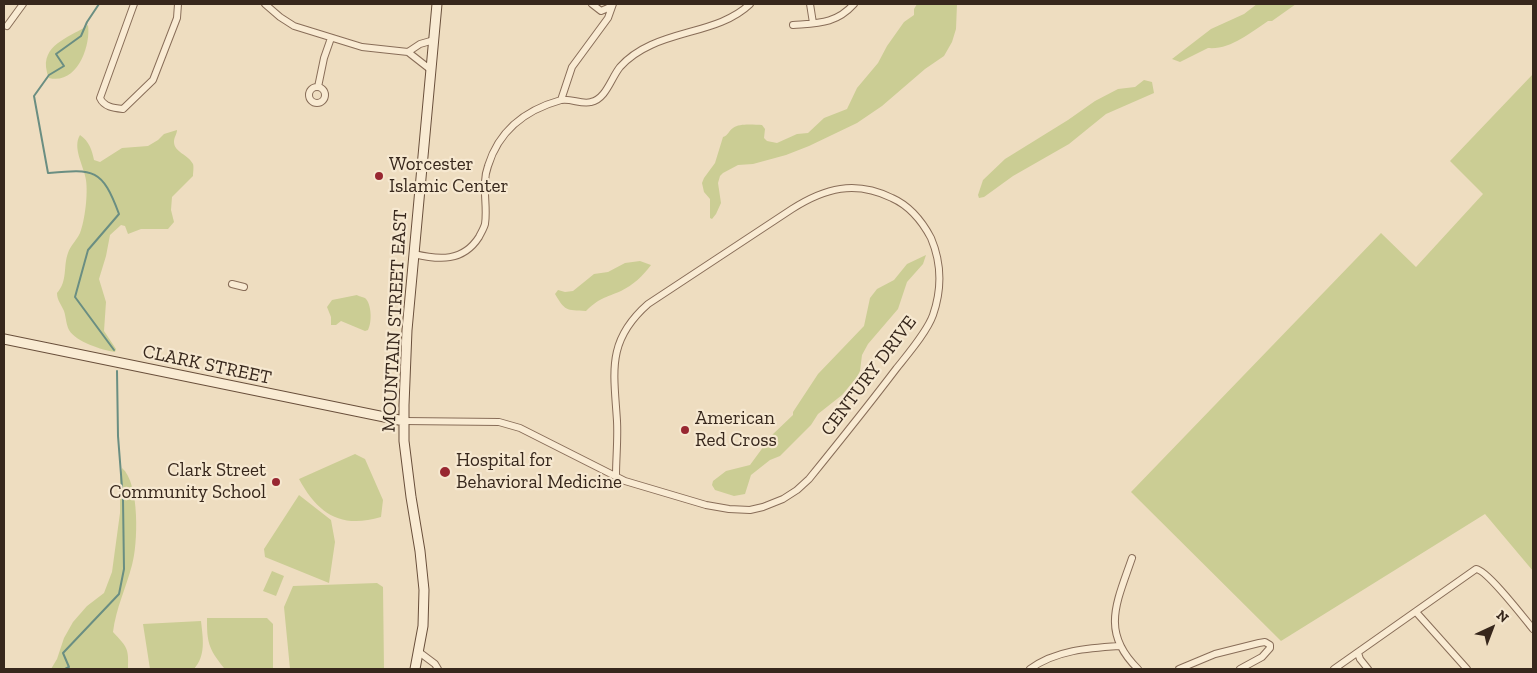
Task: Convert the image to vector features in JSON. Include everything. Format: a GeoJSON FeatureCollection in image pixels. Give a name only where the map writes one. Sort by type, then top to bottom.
{"type":"FeatureCollection","features":[{"type":"Feature","properties":{"kind":"main road","name":"MOUNTAIN STREET EAST"},"geometry":{"type":"LineString","coordinates":[[416,669],[423,626],[423,569],[410,497],[404,441],[405,362],[437,4]]}},
{"type":"Feature","properties":{"kind":"main road","name":"CLARK STREET"},"geometry":{"type":"LineString","coordinates":[[4,339],[404,421]]}},
{"type":"Feature","properties":{"kind":"street"},"geometry":{"type":"LineString","coordinates":[[8,26],[23,4]]}},
{"type":"Feature","properties":{"kind":"street"},"geometry":{"type":"LineString","coordinates":[[134,4],[100,98],[102,103],[113,108],[123,109],[153,80],[177,18],[178,4]]}},
{"type":"Feature","properties":{"kind":"street"},"geometry":{"type":"LineString","coordinates":[[264,4],[294,26],[362,47],[408,52],[432,70]]}},
{"type":"Feature","properties":{"kind":"street"},"geometry":{"type":"LineString","coordinates":[[592,4],[601,11],[612,4]]}},
{"type":"Feature","properties":{"kind":"street"},"geometry":{"type":"LineString","coordinates":[[561,100],[572,67],[608,18],[612,4]]}},
{"type":"Feature","properties":{"kind":"street"},"geometry":{"type":"LineString","coordinates":[[414,254],[431,258],[454,258],[472,246],[485,225],[485,179],[487,168],[493,153],[512,125],[520,118],[541,107],[561,100],[567,99],[589,103],[595,101],[608,87],[614,75],[622,66],[642,50],[672,37],[727,19],[750,4]]}},
{"type":"Feature","properties":{"kind":"street"},"geometry":{"type":"LineString","coordinates":[[810,4],[813,23]]}},
{"type":"Feature","properties":{"kind":"street"},"geometry":{"type":"LineString","coordinates":[[793,25],[834,19],[844,14],[854,4]]}},
{"type":"Feature","properties":{"kind":"street"},"geometry":{"type":"LineString","coordinates":[[318,87],[324,58],[331,38]]}},
{"type":"Feature","properties":{"kind":"street"},"geometry":{"type":"LineString","coordinates":[[408,52],[420,44],[434,40]]}},
{"type":"Feature","properties":{"kind":"street","name":"CENTURY DRIVE"},"geometry":{"type":"LineString","coordinates":[[404,421],[499,422],[509,424],[520,428],[616,476],[625,480],[706,505],[750,510],[763,507],[783,499],[809,479],[914,346],[932,318],[940,290],[939,263],[934,246],[919,219],[903,204],[880,193],[856,188],[825,192],[812,197],[792,209],[648,304],[630,322],[615,355],[616,476]]}},
{"type":"Feature","properties":{"kind":"street"},"geometry":{"type":"LineString","coordinates":[[232,284],[244,286]]}},
{"type":"Feature","properties":{"kind":"street"},"geometry":{"type":"LineString","coordinates":[[1132,558],[1114,621],[1115,635],[1120,646],[1138,669]]}},
{"type":"Feature","properties":{"kind":"street"},"geometry":{"type":"LineString","coordinates":[[1334,669],[1476,569],[1479,569],[1497,586],[1533,629]]}},
{"type":"Feature","properties":{"kind":"street"},"geometry":{"type":"LineString","coordinates":[[1416,612],[1466,669]]}},
{"type":"Feature","properties":{"kind":"street"},"geometry":{"type":"LineString","coordinates":[[1179,669],[1221,653],[1265,642],[1270,645],[1270,648],[1262,656],[1240,669]]}},
{"type":"Feature","properties":{"kind":"street"},"geometry":{"type":"LineString","coordinates":[[1030,669],[1064,653],[1120,646]]}},
{"type":"Feature","properties":{"kind":"street"},"geometry":{"type":"LineString","coordinates":[[419,652],[435,664],[438,669]]}},
{"type":"Feature","properties":{"kind":"street"},"geometry":{"type":"LineString","coordinates":[[1358,653],[1368,669]]}},
{"type":"Feature","properties":{"kind":"green space"},"geometry":{"type":"Polygon","coordinates":[[[917,4],[957,4],[956,29],[952,42],[944,56],[925,69],[882,106],[857,123],[786,155],[753,164],[738,165],[723,173],[718,183],[721,203],[716,214],[712,219],[710,218],[710,199],[704,192],[702,183],[715,163],[723,137],[731,129],[739,125],[762,125],[765,129],[764,138],[767,141],[777,143],[797,134],[808,133],[824,118],[847,109],[857,88],[878,63],[887,46],[904,22],[914,15],[914,9],[917,4]]]}},
{"type":"Feature","properties":{"kind":"green space"},"geometry":{"type":"Polygon","coordinates":[[[1257,4],[1296,4],[1272,21],[1268,21],[1232,44],[1208,48],[1180,62],[1172,59],[1211,29],[1244,14],[1257,4]]]}},
{"type":"Feature","properties":{"kind":"green space"},"geometry":{"type":"Polygon","coordinates":[[[88,25],[87,43],[80,62],[67,76],[59,79],[49,78],[46,67],[47,59],[54,46],[88,25]]]}},
{"type":"Feature","properties":{"kind":"green space"},"geometry":{"type":"Polygon","coordinates":[[[1533,74],[1533,571],[1485,514],[1281,641],[1131,492],[1381,233],[1416,267],[1483,194],[1450,161],[1533,74]]]}},
{"type":"Feature","properties":{"kind":"green space"},"geometry":{"type":"Polygon","coordinates":[[[1144,80],[1152,82],[1154,93],[1106,114],[1069,144],[1013,176],[984,197],[979,198],[978,195],[983,180],[1005,159],[1095,101],[1118,89],[1135,87],[1144,80]]]}},
{"type":"Feature","properties":{"kind":"green space"},"geometry":{"type":"Polygon","coordinates":[[[177,130],[174,140],[176,148],[193,164],[193,176],[172,197],[171,210],[174,222],[168,229],[141,229],[128,234],[125,226],[121,225],[110,235],[99,279],[106,302],[104,331],[116,349],[115,352],[90,345],[77,338],[69,330],[57,293],[63,284],[69,250],[80,233],[86,207],[86,180],[77,146],[80,135],[90,146],[94,160],[100,162],[122,148],[148,146],[164,134],[177,130]]]}},
{"type":"Feature","properties":{"kind":"green space"},"geometry":{"type":"Polygon","coordinates":[[[926,255],[923,264],[907,282],[898,309],[868,344],[862,355],[860,371],[857,377],[842,395],[818,414],[811,425],[780,456],[770,460],[751,475],[745,494],[734,496],[715,490],[712,485],[713,481],[726,471],[750,465],[772,435],[793,415],[793,412],[818,374],[864,326],[870,298],[877,289],[894,280],[907,264],[926,255]]]}},
{"type":"Feature","properties":{"kind":"green space"},"geometry":{"type":"Polygon","coordinates":[[[640,261],[651,265],[638,280],[621,291],[599,301],[586,311],[564,307],[555,294],[558,290],[565,292],[573,291],[594,274],[608,272],[625,263],[640,261]]]}},
{"type":"Feature","properties":{"kind":"green space"},"geometry":{"type":"Polygon","coordinates":[[[357,295],[365,298],[369,305],[371,318],[368,330],[365,331],[341,321],[336,325],[331,325],[331,317],[327,307],[332,300],[357,295]]]}},
{"type":"Feature","properties":{"kind":"green space"},"geometry":{"type":"Polygon","coordinates":[[[355,454],[365,459],[383,500],[381,517],[354,521],[332,516],[314,501],[299,479],[355,454]]]}},
{"type":"Feature","properties":{"kind":"green space"},"geometry":{"type":"Polygon","coordinates":[[[122,468],[128,476],[135,500],[136,544],[113,632],[126,648],[128,669],[51,669],[73,622],[87,606],[104,593],[112,572],[120,513],[120,478],[122,468]]]}},
{"type":"Feature","properties":{"kind":"green space"},"geometry":{"type":"Polygon","coordinates":[[[299,495],[331,520],[335,542],[329,583],[265,557],[264,549],[299,495]]]}},
{"type":"Feature","properties":{"kind":"green space"},"geometry":{"type":"Polygon","coordinates":[[[272,571],[284,576],[276,596],[263,591],[272,571]]]}},
{"type":"Feature","properties":{"kind":"green space"},"geometry":{"type":"Polygon","coordinates":[[[377,583],[383,587],[384,669],[290,669],[284,607],[293,586],[377,583]]]}},
{"type":"Feature","properties":{"kind":"green space"},"geometry":{"type":"Polygon","coordinates":[[[207,618],[267,618],[273,624],[273,669],[224,668],[210,644],[207,633],[207,618]]]}},
{"type":"Feature","properties":{"kind":"green space"},"geometry":{"type":"Polygon","coordinates":[[[201,621],[202,652],[194,669],[150,669],[143,624],[201,621]]]}},
{"type":"Feature","properties":{"kind":"waterway"},"geometry":{"type":"LineString","coordinates":[[99,4],[87,22],[81,36],[56,54],[64,66],[49,75],[34,96],[48,173],[76,171],[94,175],[107,188],[119,214],[88,250],[75,297],[114,350]]}},
{"type":"Feature","properties":{"kind":"waterway"},"geometry":{"type":"LineString","coordinates":[[65,669],[69,667],[63,653],[119,594],[124,569],[117,371]]}},
{"type":"Feature","properties":{"kind":"place","name":"Worcester Islamic Center"},"geometry":{"type":"Point","coordinates":[379,176]}},
{"type":"Feature","properties":{"kind":"place","name":"American Red Cross"},"geometry":{"type":"Point","coordinates":[685,430]}},
{"type":"Feature","properties":{"kind":"place","name":"Hospital for Behavioral Medicine"},"geometry":{"type":"Point","coordinates":[445,472]}},
{"type":"Feature","properties":{"kind":"place","name":"Clark Street Community School"},"geometry":{"type":"Point","coordinates":[276,482]}}]}
